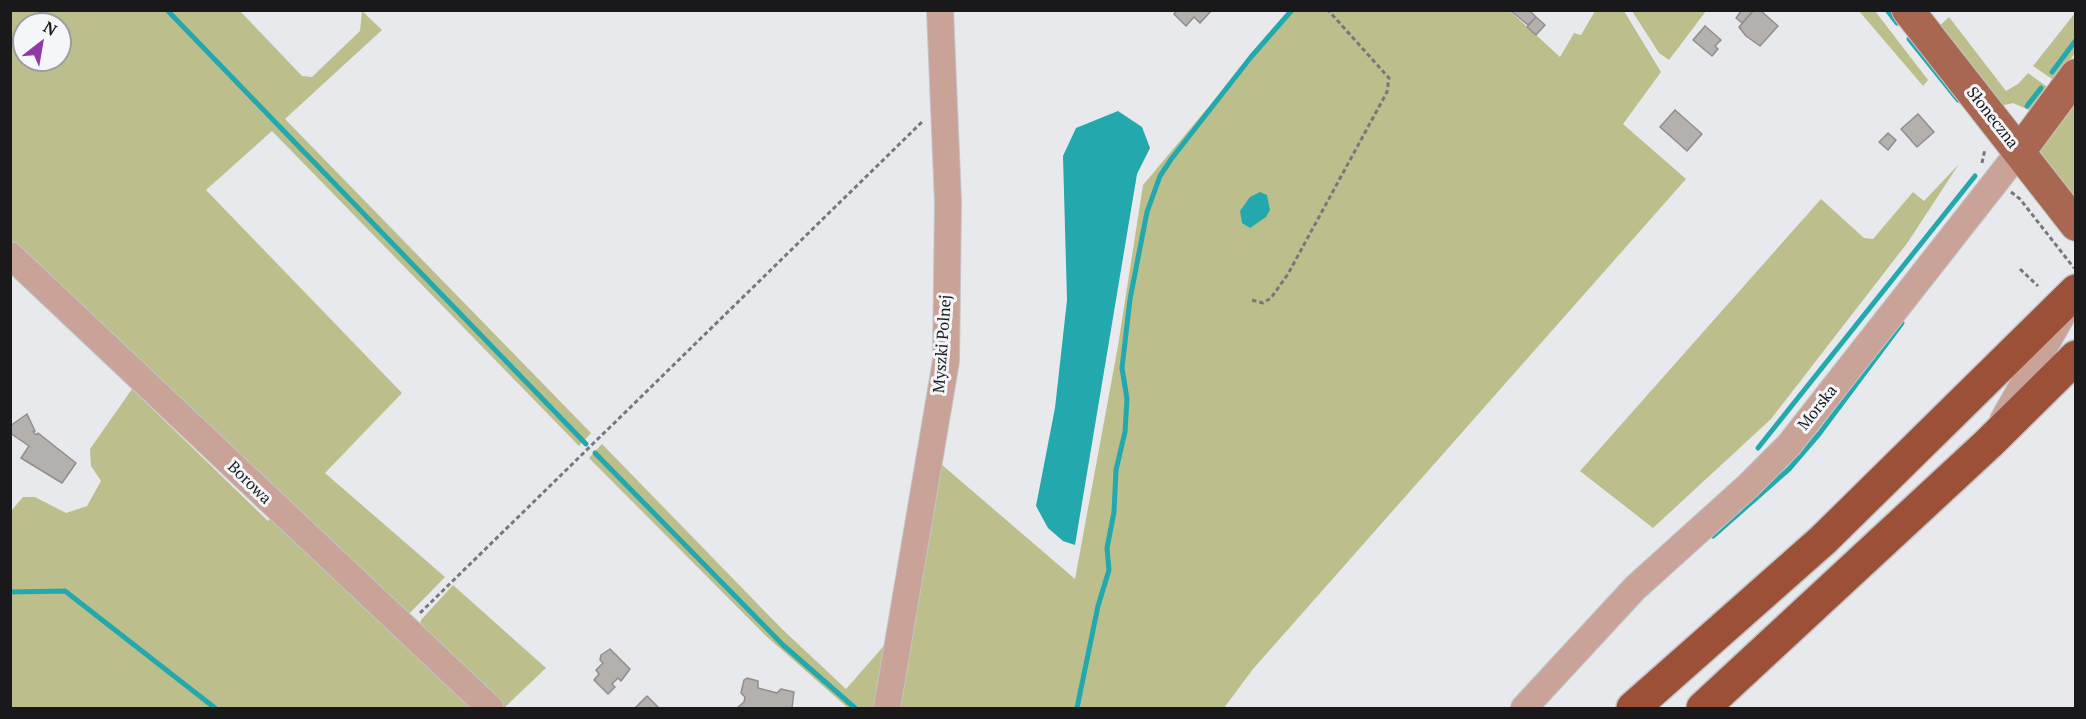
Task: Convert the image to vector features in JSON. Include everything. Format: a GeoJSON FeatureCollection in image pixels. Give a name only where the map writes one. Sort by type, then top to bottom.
{"type":"FeatureCollection","features":[{"type":"Feature","properties":{"kind":"highway"},"geometry":{"type":"LineString","coordinates":[[1633,708],[1823,540],[2076,292]]}},
{"type":"Feature","properties":{"kind":"highway"},"geometry":{"type":"LineString","coordinates":[[1703,708],[1989,443],[2076,357]]}},
{"type":"Feature","properties":{"kind":"main road","name":"Słoneczna"},"geometry":{"type":"LineString","coordinates":[[1908,10],[2076,225]]}},
{"type":"Feature","properties":{"kind":"main road","name":"Morska"},"geometry":{"type":"LineString","coordinates":[[2019,152],[2076,75]]}},
{"type":"Feature","properties":{"kind":"street","name":"Myszki Polnej"},"geometry":{"type":"LineString","coordinates":[[887,708],[946,361],[948,202],[940,10]]}},
{"type":"Feature","properties":{"kind":"street","name":"Morska"},"geometry":{"type":"LineString","coordinates":[[1524,708],[1635,588],[1748,486],[1789,445],[2019,152]]}},
{"type":"Feature","properties":{"kind":"street","name":"Borowa"},"geometry":{"type":"LineString","coordinates":[[10,255],[490,708]]}},
{"type":"Feature","properties":{"kind":"street"},"geometry":{"type":"LineString","coordinates":[[1989,443],[2076,292]]}},
{"type":"Feature","properties":{"kind":"street"},"geometry":{"type":"LineString","coordinates":[[1958,408],[2076,343]]}},
{"type":"Feature","properties":{"kind":"path"},"geometry":{"type":"LineString","coordinates":[[1252,300],[1263,303],[1271,298],[1288,274],[1387,92],[1389,78],[1328,10]]}},
{"type":"Feature","properties":{"kind":"path"},"geometry":{"type":"LineString","coordinates":[[404,629],[610,425],[756,287],[943,100]]}},
{"type":"Feature","properties":{"kind":"path"},"geometry":{"type":"LineString","coordinates":[[2002,186],[2020,199],[2076,269]]}},
{"type":"Feature","properties":{"kind":"path"},"geometry":{"type":"LineString","coordinates":[[2020,269],[2038,286]]}},
{"type":"Feature","properties":{"kind":"green space"},"geometry":{"type":"Polygon","coordinates":[[[10,11],[240,11],[302,76],[312,77],[360,31],[362,11],[382,30],[285,119],[591,433],[579,446],[272,131],[206,190],[402,393],[325,473],[445,577],[403,620],[11,247],[10,11]]]}},
{"type":"Feature","properties":{"kind":"green space"},"geometry":{"type":"Polygon","coordinates":[[[1289,11],[1510,11],[1560,57],[1574,33],[1581,35],[1595,11],[1624,11],[1661,72],[1623,124],[1686,179],[1253,669],[1224,708],[899,708],[941,464],[1075,579],[1118,346],[1143,185],[1289,11]]]}},
{"type":"Feature","properties":{"kind":"green space"},"geometry":{"type":"Polygon","coordinates":[[[1632,11],[1706,11],[1669,60],[1659,53],[1632,11]]]}},
{"type":"Feature","properties":{"kind":"green space"},"geometry":{"type":"Polygon","coordinates":[[[1859,11],[1875,11],[1928,80],[1923,86],[1859,11]]]}},
{"type":"Feature","properties":{"kind":"green space"},"geometry":{"type":"Polygon","coordinates":[[[2075,13],[2075,53],[2055,81],[2033,66],[2075,13]]]}},
{"type":"Feature","properties":{"kind":"green space"},"geometry":{"type":"Polygon","coordinates":[[[1949,17],[2006,91],[2018,84],[2028,73],[2050,89],[2031,111],[2013,103],[2001,106],[1936,29],[1949,17]]]}},
{"type":"Feature","properties":{"kind":"green space"},"geometry":{"type":"Polygon","coordinates":[[[2071,104],[2075,107],[2075,205],[2039,156],[2038,143],[2071,104]]]}},
{"type":"Feature","properties":{"kind":"green space"},"geometry":{"type":"Polygon","coordinates":[[[1959,164],[1908,242],[1771,419],[1653,528],[1580,471],[1821,199],[1864,238],[1873,239],[1913,192],[1924,201],[1959,164]]]}},
{"type":"Feature","properties":{"kind":"green space"},"geometry":{"type":"Polygon","coordinates":[[[132,389],[268,521],[272,513],[482,708],[11,708],[11,511],[23,497],[35,497],[66,513],[87,506],[101,481],[91,466],[90,449],[132,389]]]}},
{"type":"Feature","properties":{"kind":"green space"},"geometry":{"type":"Polygon","coordinates":[[[602,444],[782,629],[846,689],[889,640],[878,708],[848,708],[766,636],[589,458],[602,444]]]}},
{"type":"Feature","properties":{"kind":"green space"},"geometry":{"type":"Polygon","coordinates":[[[453,585],[546,668],[504,708],[495,708],[418,635],[421,620],[453,585]]]}},
{"type":"Feature","properties":{"kind":"water"},"geometry":{"type":"Polygon","coordinates":[[[1118,111],[1142,127],[1150,148],[1137,174],[1075,545],[1063,541],[1048,528],[1036,506],[1055,408],[1067,300],[1063,156],[1076,128],[1118,111]]]}},
{"type":"Feature","properties":{"kind":"water"},"geometry":{"type":"Polygon","coordinates":[[[1260,192],[1267,195],[1270,210],[1266,217],[1250,228],[1242,223],[1240,211],[1250,197],[1260,192]]]}},
{"type":"Feature","properties":{"kind":"building"},"geometry":{"type":"Polygon","coordinates":[[[1177,10],[1212,10],[1200,23],[1194,17],[1186,26],[1174,14],[1177,10]]]}},
{"type":"Feature","properties":{"kind":"building"},"geometry":{"type":"Polygon","coordinates":[[[1510,10],[1529,10],[1536,17],[1528,25],[1510,10]]]}},
{"type":"Feature","properties":{"kind":"building"},"geometry":{"type":"Polygon","coordinates":[[[1742,10],[1753,11],[1742,23],[1736,18],[1742,10]]]}},
{"type":"Feature","properties":{"kind":"building"},"geometry":{"type":"Polygon","coordinates":[[[1754,10],[1760,10],[1778,26],[1760,46],[1746,36],[1739,27],[1754,10]]]}},
{"type":"Feature","properties":{"kind":"building"},"geometry":{"type":"Polygon","coordinates":[[[1536,17],[1545,25],[1536,35],[1527,27],[1536,17]]]}},
{"type":"Feature","properties":{"kind":"building"},"geometry":{"type":"Polygon","coordinates":[[[1705,26],[1721,40],[1715,46],[1718,49],[1712,56],[1693,40],[1705,26]]]}},
{"type":"Feature","properties":{"kind":"building"},"geometry":{"type":"Polygon","coordinates":[[[1675,110],[1702,134],[1687,151],[1660,127],[1675,110]]]}},
{"type":"Feature","properties":{"kind":"building"},"geometry":{"type":"Polygon","coordinates":[[[1918,114],[1934,132],[1917,147],[1901,129],[1918,114]]]}},
{"type":"Feature","properties":{"kind":"building"},"geometry":{"type":"Polygon","coordinates":[[[1888,133],[1896,140],[1888,150],[1879,142],[1888,133]]]}},
{"type":"Feature","properties":{"kind":"building"},"geometry":{"type":"Polygon","coordinates":[[[27,414],[35,431],[33,432],[37,435],[38,433],[76,463],[62,483],[21,458],[29,446],[10,433],[10,426],[27,414]]]}},
{"type":"Feature","properties":{"kind":"building"},"geometry":{"type":"Polygon","coordinates":[[[610,649],[630,669],[621,681],[618,678],[612,684],[615,687],[608,694],[594,680],[599,674],[596,670],[603,663],[600,660],[601,655],[610,649]]]}},
{"type":"Feature","properties":{"kind":"building"},"geometry":{"type":"Polygon","coordinates":[[[747,678],[758,681],[758,688],[777,693],[781,689],[794,692],[792,708],[737,708],[744,702],[745,697],[741,693],[744,680],[747,678]]]}},
{"type":"Feature","properties":{"kind":"building"},"geometry":{"type":"Polygon","coordinates":[[[647,696],[659,708],[635,708],[647,696]]]}},
{"type":"Feature","properties":{"kind":"waterway"},"geometry":{"type":"LineString","coordinates":[[167,10],[586,444]]}},
{"type":"Feature","properties":{"kind":"waterway"},"geometry":{"type":"LineString","coordinates":[[1077,708],[1098,606],[1109,570],[1107,548],[1114,512],[1116,470],[1125,432],[1127,399],[1122,368],[1130,299],[1147,212],[1160,176],[1172,158],[1251,57],[1292,10]]}},
{"type":"Feature","properties":{"kind":"waterway"},"geometry":{"type":"LineString","coordinates":[[1887,10],[1897,23]]}},
{"type":"Feature","properties":{"kind":"waterway"},"geometry":{"type":"LineString","coordinates":[[1909,39],[1958,100]]}},
{"type":"Feature","properties":{"kind":"waterway"},"geometry":{"type":"LineString","coordinates":[[2052,72],[2076,40]]}},
{"type":"Feature","properties":{"kind":"waterway"},"geometry":{"type":"LineString","coordinates":[[2027,106],[2041,88]]}},
{"type":"Feature","properties":{"kind":"waterway"},"geometry":{"type":"LineString","coordinates":[[1758,448],[1975,176]]}},
{"type":"Feature","properties":{"kind":"waterway"},"geometry":{"type":"LineString","coordinates":[[1713,536],[1789,469],[1819,434],[1902,323]]}},
{"type":"Feature","properties":{"kind":"waterway"},"geometry":{"type":"LineString","coordinates":[[595,453],[783,645],[855,708]]}},
{"type":"Feature","properties":{"kind":"waterway"},"geometry":{"type":"LineString","coordinates":[[10,592],[65,591],[215,708]]}}]}
